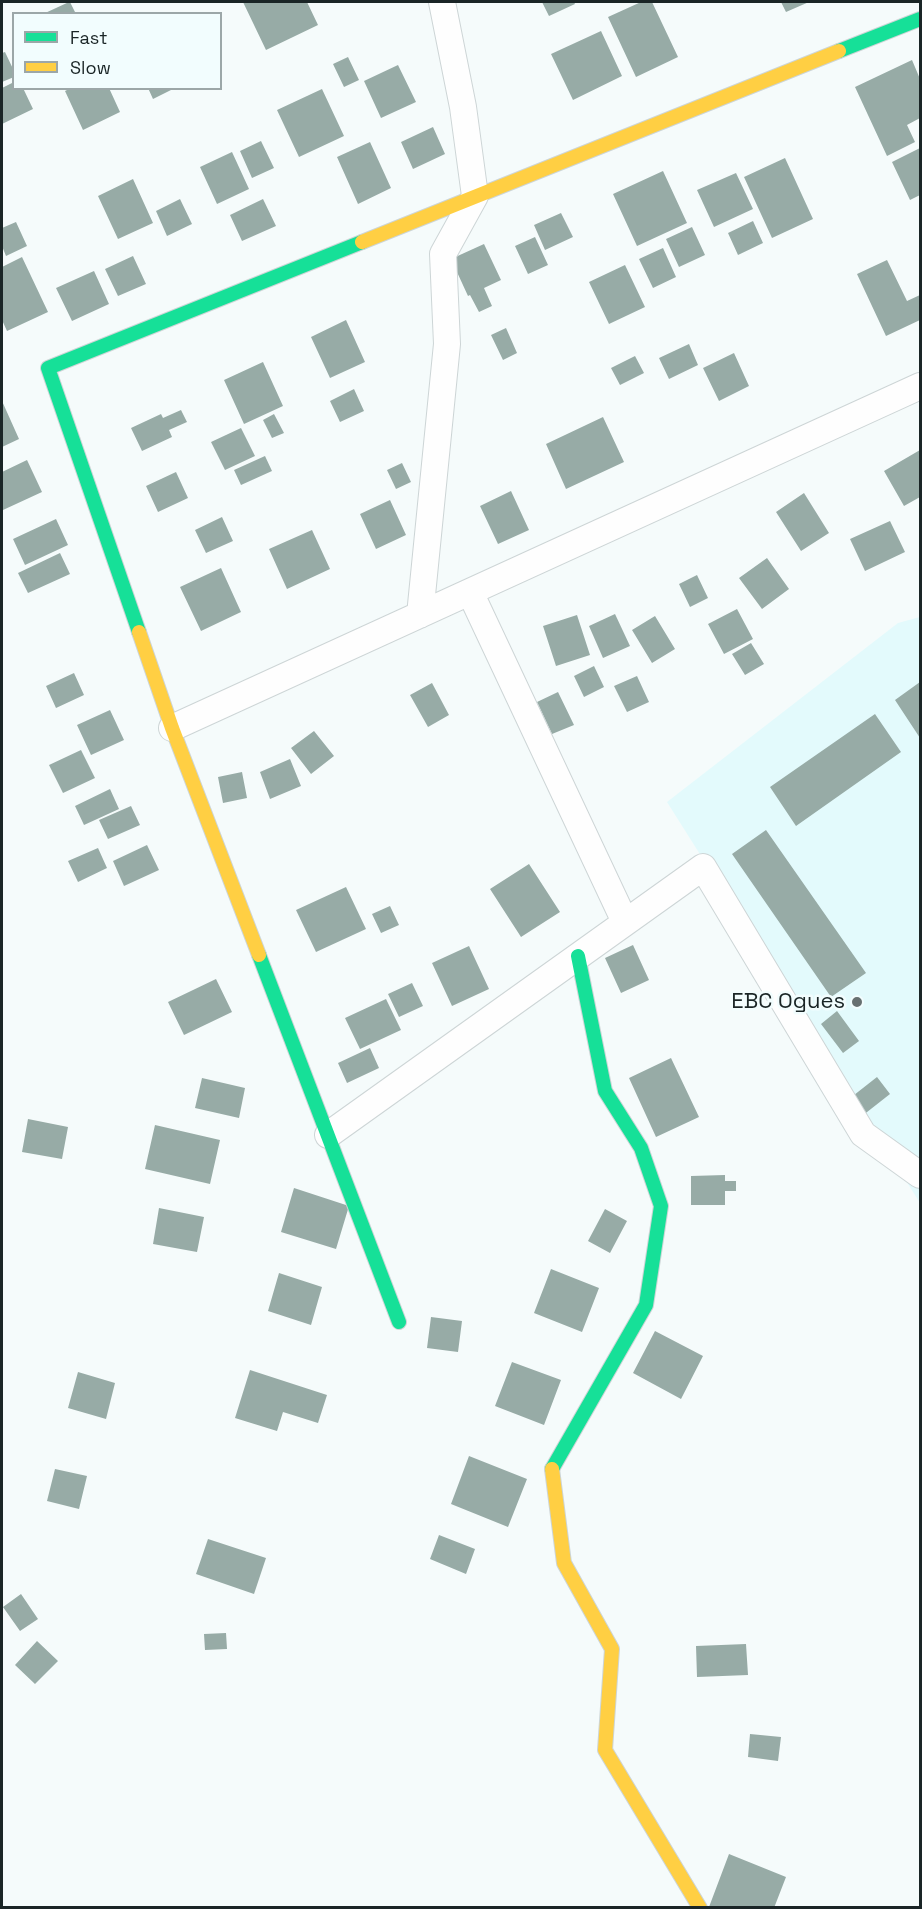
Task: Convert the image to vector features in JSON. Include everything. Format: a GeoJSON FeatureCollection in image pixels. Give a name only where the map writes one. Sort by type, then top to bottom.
{"type":"FeatureCollection","features":[{"type":"Feature","properties":{"kind":"street"},"geometry":{"type":"LineString","coordinates":[[420,615],[447,344],[443,254],[474,196],[463,107],[442,2]]}},
{"type":"Feature","properties":{"kind":"street"},"geometry":{"type":"LineString","coordinates":[[399,1322],[172,728],[48,368],[921,19]]}},
{"type":"Feature","properties":{"kind":"street"},"geometry":{"type":"LineString","coordinates":[[172,728],[921,386]]}},
{"type":"Feature","properties":{"kind":"street"},"geometry":{"type":"LineString","coordinates":[[470,592],[625,922]]}},
{"type":"Feature","properties":{"kind":"street"},"geometry":{"type":"LineString","coordinates":[[328,1135],[703,867],[863,1134],[921,1175]]}},
{"type":"Feature","properties":{"kind":"street"},"geometry":{"type":"LineString","coordinates":[[578,956],[605,1092],[642,1148],[661,1206],[646,1305],[551,1470],[564,1563],[612,1648],[605,1750],[700,1908]]}},
{"type":"Feature","properties":{"kind":"shaded area","name":"EBC Ogues"},"geometry":{"type":"Polygon","coordinates":[[[920,617],[920,1203],[667,802],[898,623],[920,617]]]}},
{"type":"Feature","properties":{"kind":"building"},"geometry":{"type":"Polygon","coordinates":[[[69,2],[75,12],[47,12],[69,2]]]}},
{"type":"Feature","properties":{"kind":"building"},"geometry":{"type":"Polygon","coordinates":[[[243,2],[307,2],[318,25],[266,50],[243,2]]]}},
{"type":"Feature","properties":{"kind":"building"},"geometry":{"type":"Polygon","coordinates":[[[542,2],[574,2],[575,4],[549,16],[542,2]]]}},
{"type":"Feature","properties":{"kind":"building"},"geometry":{"type":"Polygon","coordinates":[[[641,2],[652,2],[678,57],[636,77],[608,17],[641,2]]]}},
{"type":"Feature","properties":{"kind":"building"},"geometry":{"type":"Polygon","coordinates":[[[781,2],[809,2],[786,12],[781,2]]]}},
{"type":"Feature","properties":{"kind":"building"},"geometry":{"type":"Polygon","coordinates":[[[601,31],[622,76],[573,100],[551,54],[601,31]]]}},
{"type":"Feature","properties":{"kind":"building"},"geometry":{"type":"Polygon","coordinates":[[[5,52],[12,67],[12,78],[2,82],[2,53],[5,52]]]}},
{"type":"Feature","properties":{"kind":"building"},"geometry":{"type":"Polygon","coordinates":[[[348,57],[359,80],[344,87],[333,64],[348,57]]]}},
{"type":"Feature","properties":{"kind":"building"},"geometry":{"type":"Polygon","coordinates":[[[912,60],[920,79],[920,118],[907,125],[915,142],[887,156],[855,87],[912,60]]]}},
{"type":"Feature","properties":{"kind":"building"},"geometry":{"type":"Polygon","coordinates":[[[398,65],[416,102],[381,118],[364,81],[398,65]]]}},
{"type":"Feature","properties":{"kind":"building"},"geometry":{"type":"Polygon","coordinates":[[[12,83],[12,90],[24,90],[33,109],[2,124],[2,88],[12,83]]]}},
{"type":"Feature","properties":{"kind":"building"},"geometry":{"type":"Polygon","coordinates":[[[322,89],[344,136],[299,157],[277,110],[322,89]]]}},
{"type":"Feature","properties":{"kind":"building"},"geometry":{"type":"Polygon","coordinates":[[[110,90],[120,112],[83,130],[65,91],[110,90]]]}},
{"type":"Feature","properties":{"kind":"building"},"geometry":{"type":"Polygon","coordinates":[[[149,90],[171,90],[153,99],[149,90]]]}},
{"type":"Feature","properties":{"kind":"building"},"geometry":{"type":"Polygon","coordinates":[[[433,127],[445,154],[413,169],[401,142],[433,127]]]}},
{"type":"Feature","properties":{"kind":"building"},"geometry":{"type":"Polygon","coordinates":[[[261,141],[274,168],[252,178],[240,151],[261,141]]]}},
{"type":"Feature","properties":{"kind":"building"},"geometry":{"type":"Polygon","coordinates":[[[370,142],[391,188],[358,204],[337,157],[370,142]]]}},
{"type":"Feature","properties":{"kind":"building"},"geometry":{"type":"Polygon","coordinates":[[[920,148],[920,195],[910,200],[892,162],[920,148]]]}},
{"type":"Feature","properties":{"kind":"building"},"geometry":{"type":"Polygon","coordinates":[[[232,152],[249,189],[217,204],[200,167],[232,152]]]}},
{"type":"Feature","properties":{"kind":"building"},"geometry":{"type":"Polygon","coordinates":[[[785,158],[813,219],[772,238],[744,177],[785,158]]]}},
{"type":"Feature","properties":{"kind":"building"},"geometry":{"type":"Polygon","coordinates":[[[663,171],[687,223],[637,246],[613,194],[663,171]]]}},
{"type":"Feature","properties":{"kind":"building"},"geometry":{"type":"Polygon","coordinates":[[[736,173],[753,209],[714,227],[697,190],[736,173]]]}},
{"type":"Feature","properties":{"kind":"building"},"geometry":{"type":"Polygon","coordinates":[[[133,179],[153,223],[118,239],[98,196],[133,179]]]}},
{"type":"Feature","properties":{"kind":"building"},"geometry":{"type":"Polygon","coordinates":[[[180,199],[192,224],[167,236],[156,211],[180,199]]]}},
{"type":"Feature","properties":{"kind":"building"},"geometry":{"type":"Polygon","coordinates":[[[263,199],[276,226],[242,241],[230,215],[263,199]]]}},
{"type":"Feature","properties":{"kind":"building"},"geometry":{"type":"Polygon","coordinates":[[[561,213],[573,237],[545,250],[534,225],[561,213]]]}},
{"type":"Feature","properties":{"kind":"building"},"geometry":{"type":"Polygon","coordinates":[[[753,221],[763,243],[738,255],[728,233],[753,221]]]}},
{"type":"Feature","properties":{"kind":"building"},"geometry":{"type":"Polygon","coordinates":[[[16,222],[27,246],[6,256],[2,246],[2,228],[16,222]]]}},
{"type":"Feature","properties":{"kind":"building"},"geometry":{"type":"Polygon","coordinates":[[[692,227],[705,255],[679,267],[666,239],[692,227]]]}},
{"type":"Feature","properties":{"kind":"building"},"geometry":{"type":"Polygon","coordinates":[[[535,237],[548,265],[528,274],[515,246],[535,237]]]}},
{"type":"Feature","properties":{"kind":"building"},"geometry":{"type":"Polygon","coordinates":[[[484,244],[501,280],[484,288],[492,306],[479,312],[470,295],[468,296],[451,259],[484,244]]]}},
{"type":"Feature","properties":{"kind":"building"},"geometry":{"type":"Polygon","coordinates":[[[663,248],[676,277],[653,288],[639,259],[663,248]]]}},
{"type":"Feature","properties":{"kind":"building"},"geometry":{"type":"Polygon","coordinates":[[[133,256],[146,284],[118,296],[105,269],[133,256]]]}},
{"type":"Feature","properties":{"kind":"building"},"geometry":{"type":"Polygon","coordinates":[[[22,257],[48,312],[7,331],[2,320],[2,267],[22,257]]]}},
{"type":"Feature","properties":{"kind":"building"},"geometry":{"type":"Polygon","coordinates":[[[887,260],[907,301],[920,295],[920,320],[886,336],[857,274],[887,260]]]}},
{"type":"Feature","properties":{"kind":"building"},"geometry":{"type":"Polygon","coordinates":[[[625,265],[645,307],[609,324],[589,282],[625,265]]]}},
{"type":"Feature","properties":{"kind":"building"},"geometry":{"type":"Polygon","coordinates":[[[94,271],[109,304],[72,321],[56,288],[94,271]]]}},
{"type":"Feature","properties":{"kind":"building"},"geometry":{"type":"Polygon","coordinates":[[[346,320],[365,362],[330,378],[311,337],[346,320]]]}},
{"type":"Feature","properties":{"kind":"building"},"geometry":{"type":"Polygon","coordinates":[[[506,328],[517,353],[503,360],[491,335],[506,328]]]}},
{"type":"Feature","properties":{"kind":"building"},"geometry":{"type":"Polygon","coordinates":[[[689,344],[698,365],[669,379],[659,358],[689,344]]]}},
{"type":"Feature","properties":{"kind":"building"},"geometry":{"type":"Polygon","coordinates":[[[734,353],[749,386],[719,401],[703,368],[734,353]]]}},
{"type":"Feature","properties":{"kind":"building"},"geometry":{"type":"Polygon","coordinates":[[[635,356],[644,373],[620,385],[611,368],[635,356]]]}},
{"type":"Feature","properties":{"kind":"building"},"geometry":{"type":"Polygon","coordinates":[[[263,362],[283,406],[244,424],[224,380],[263,362]]]}},
{"type":"Feature","properties":{"kind":"building"},"geometry":{"type":"Polygon","coordinates":[[[354,389],[364,411],[340,422],[330,401],[354,389]]]}},
{"type":"Feature","properties":{"kind":"building"},"geometry":{"type":"Polygon","coordinates":[[[2,401],[19,439],[2,447],[2,401]]]}},
{"type":"Feature","properties":{"kind":"building"},"geometry":{"type":"Polygon","coordinates":[[[181,410],[187,422],[169,430],[172,437],[142,451],[131,428],[161,414],[163,418],[181,410]]]}},
{"type":"Feature","properties":{"kind":"building"},"geometry":{"type":"Polygon","coordinates":[[[274,414],[284,433],[272,438],[263,420],[274,414]]]}},
{"type":"Feature","properties":{"kind":"building"},"geometry":{"type":"Polygon","coordinates":[[[603,417],[624,462],[566,489],[546,444],[603,417]]]}},
{"type":"Feature","properties":{"kind":"building"},"geometry":{"type":"Polygon","coordinates":[[[241,428],[255,456],[225,470],[211,442],[241,428]]]}},
{"type":"Feature","properties":{"kind":"building"},"geometry":{"type":"Polygon","coordinates":[[[920,450],[920,497],[904,506],[884,471],[920,450]]]}},
{"type":"Feature","properties":{"kind":"building"},"geometry":{"type":"Polygon","coordinates":[[[265,456],[272,471],[241,485],[234,470],[265,456]]]}},
{"type":"Feature","properties":{"kind":"building"},"geometry":{"type":"Polygon","coordinates":[[[27,460],[42,492],[3,510],[2,472],[27,460]]]}},
{"type":"Feature","properties":{"kind":"building"},"geometry":{"type":"Polygon","coordinates":[[[402,463],[411,482],[396,489],[387,470],[402,463]]]}},
{"type":"Feature","properties":{"kind":"building"},"geometry":{"type":"Polygon","coordinates":[[[176,472],[188,498],[158,512],[146,486],[176,472]]]}},
{"type":"Feature","properties":{"kind":"building"},"geometry":{"type":"Polygon","coordinates":[[[511,491],[529,530],[498,544],[480,506],[511,491]]]}},
{"type":"Feature","properties":{"kind":"building"},"geometry":{"type":"Polygon","coordinates":[[[804,493],[829,533],[801,551],[776,512],[804,493]]]}},
{"type":"Feature","properties":{"kind":"building"},"geometry":{"type":"Polygon","coordinates":[[[390,500],[406,535],[376,549],[360,514],[390,500]]]}},
{"type":"Feature","properties":{"kind":"building"},"geometry":{"type":"Polygon","coordinates":[[[222,517],[233,541],[206,553],[195,530],[222,517]]]}},
{"type":"Feature","properties":{"kind":"building"},"geometry":{"type":"Polygon","coordinates":[[[56,519],[68,545],[25,565],[13,539],[56,519]]]}},
{"type":"Feature","properties":{"kind":"building"},"geometry":{"type":"Polygon","coordinates":[[[890,521],[905,552],[865,571],[850,539],[890,521]]]}},
{"type":"Feature","properties":{"kind":"building"},"geometry":{"type":"Polygon","coordinates":[[[312,530],[330,569],[287,589],[269,549],[312,530]]]}},
{"type":"Feature","properties":{"kind":"building"},"geometry":{"type":"Polygon","coordinates":[[[60,553],[70,574],[28,593],[18,573],[60,553]]]}},
{"type":"Feature","properties":{"kind":"building"},"geometry":{"type":"Polygon","coordinates":[[[767,558],[789,589],[762,609],[739,578],[767,558]]]}},
{"type":"Feature","properties":{"kind":"building"},"geometry":{"type":"Polygon","coordinates":[[[221,568],[241,612],[201,631],[180,587],[221,568]]]}},
{"type":"Feature","properties":{"kind":"building"},"geometry":{"type":"Polygon","coordinates":[[[697,575],[708,598],[690,607],[679,584],[697,575]]]}},
{"type":"Feature","properties":{"kind":"building"},"geometry":{"type":"Polygon","coordinates":[[[737,609],[753,639],[724,654],[708,624],[737,609]]]}},
{"type":"Feature","properties":{"kind":"building"},"geometry":{"type":"Polygon","coordinates":[[[615,614],[630,646],[603,658],[589,626],[615,614]]]}},
{"type":"Feature","properties":{"kind":"building"},"geometry":{"type":"Polygon","coordinates":[[[577,615],[590,655],[556,666],[543,626],[577,615]]]}},
{"type":"Feature","properties":{"kind":"building"},"geometry":{"type":"Polygon","coordinates":[[[655,616],[675,649],[652,663],[632,630],[655,616]]]}},
{"type":"Feature","properties":{"kind":"building"},"geometry":{"type":"Polygon","coordinates":[[[751,643],[764,664],[745,675],[732,654],[751,643]]]}},
{"type":"Feature","properties":{"kind":"building"},"geometry":{"type":"Polygon","coordinates":[[[594,666],[604,687],[584,697],[574,676],[594,666]]]}},
{"type":"Feature","properties":{"kind":"building"},"geometry":{"type":"Polygon","coordinates":[[[74,673],[84,695],[56,708],[46,686],[74,673]]]}},
{"type":"Feature","properties":{"kind":"building"},"geometry":{"type":"Polygon","coordinates":[[[637,676],[649,702],[627,712],[614,686],[637,676]]]}},
{"type":"Feature","properties":{"kind":"building"},"geometry":{"type":"Polygon","coordinates":[[[920,682],[920,738],[895,700],[920,682]]]}},
{"type":"Feature","properties":{"kind":"building"},"geometry":{"type":"Polygon","coordinates":[[[432,683],[449,715],[428,727],[410,695],[432,683]]]}},
{"type":"Feature","properties":{"kind":"building"},"geometry":{"type":"Polygon","coordinates":[[[558,692],[574,725],[552,734],[537,702],[558,692]]]}},
{"type":"Feature","properties":{"kind":"building"},"geometry":{"type":"Polygon","coordinates":[[[110,710],[124,740],[91,755],[77,725],[110,710]]]}},
{"type":"Feature","properties":{"kind":"building"},"geometry":{"type":"Polygon","coordinates":[[[875,714],[901,752],[796,826],[770,787],[875,714]]]}},
{"type":"Feature","properties":{"kind":"building"},"geometry":{"type":"Polygon","coordinates":[[[314,731],[334,756],[311,774],[291,748],[314,731]]]}},
{"type":"Feature","properties":{"kind":"building"},"geometry":{"type":"Polygon","coordinates":[[[81,750],[95,778],[63,793],[49,765],[81,750]]]}},
{"type":"Feature","properties":{"kind":"building"},"geometry":{"type":"Polygon","coordinates":[[[290,759],[301,786],[270,799],[260,772],[290,759]]]}},
{"type":"Feature","properties":{"kind":"building"},"geometry":{"type":"Polygon","coordinates":[[[242,772],[247,798],[223,803],[218,777],[242,772]]]}},
{"type":"Feature","properties":{"kind":"building"},"geometry":{"type":"Polygon","coordinates":[[[110,789],[119,809],[84,825],[75,806],[110,789]]]}},
{"type":"Feature","properties":{"kind":"building"},"geometry":{"type":"Polygon","coordinates":[[[131,806],[140,825],[108,839],[99,820],[131,806]]]}},
{"type":"Feature","properties":{"kind":"building"},"geometry":{"type":"Polygon","coordinates":[[[766,830],[866,973],[831,997],[732,854],[766,830]]]}},
{"type":"Feature","properties":{"kind":"building"},"geometry":{"type":"Polygon","coordinates":[[[147,845],[159,870],[124,886],[113,861],[147,845]]]}},
{"type":"Feature","properties":{"kind":"building"},"geometry":{"type":"Polygon","coordinates":[[[98,848],[107,868],[78,882],[68,861],[98,848]]]}},
{"type":"Feature","properties":{"kind":"building"},"geometry":{"type":"Polygon","coordinates":[[[529,864],[560,912],[521,937],[490,889],[529,864]]]}},
{"type":"Feature","properties":{"kind":"building"},"geometry":{"type":"Polygon","coordinates":[[[346,887],[366,929],[316,952],[296,910],[346,887]]]}},
{"type":"Feature","properties":{"kind":"building"},"geometry":{"type":"Polygon","coordinates":[[[390,906],[399,925],[381,933],[372,914],[390,906]]]}},
{"type":"Feature","properties":{"kind":"building"},"geometry":{"type":"Polygon","coordinates":[[[633,945],[649,980],[621,993],[605,958],[633,945]]]}},
{"type":"Feature","properties":{"kind":"building"},"geometry":{"type":"Polygon","coordinates":[[[469,946],[489,989],[452,1006],[432,963],[469,946]]]}},
{"type":"Feature","properties":{"kind":"building"},"geometry":{"type":"Polygon","coordinates":[[[216,979],[232,1012],[184,1035],[168,1002],[216,979]]]}},
{"type":"Feature","properties":{"kind":"building"},"geometry":{"type":"Polygon","coordinates":[[[412,983],[423,1006],[399,1017],[388,994],[412,983]]]}},
{"type":"Feature","properties":{"kind":"building"},"geometry":{"type":"Polygon","coordinates":[[[386,999],[401,1030],[360,1049],[345,1018],[386,999]]]}},
{"type":"Feature","properties":{"kind":"building"},"geometry":{"type":"Polygon","coordinates":[[[837,1011],[859,1041],[843,1053],[821,1024],[837,1011]]]}},
{"type":"Feature","properties":{"kind":"building"},"geometry":{"type":"Polygon","coordinates":[[[370,1048],[379,1068],[347,1083],[338,1063],[370,1048]]]}},
{"type":"Feature","properties":{"kind":"building"},"geometry":{"type":"Polygon","coordinates":[[[671,1058],[699,1117],[656,1137],[629,1078],[671,1058]]]}},
{"type":"Feature","properties":{"kind":"building"},"geometry":{"type":"Polygon","coordinates":[[[877,1077],[890,1094],[862,1116],[849,1099],[877,1077]]]}},
{"type":"Feature","properties":{"kind":"building"},"geometry":{"type":"Polygon","coordinates":[[[202,1078],[245,1088],[239,1118],[195,1108],[202,1078]]]}},
{"type":"Feature","properties":{"kind":"building"},"geometry":{"type":"Polygon","coordinates":[[[28,1119],[68,1127],[62,1159],[22,1152],[28,1119]]]}},
{"type":"Feature","properties":{"kind":"building"},"geometry":{"type":"Polygon","coordinates":[[[155,1125],[220,1140],[210,1184],[145,1169],[155,1125]]]}},
{"type":"Feature","properties":{"kind":"building"},"geometry":{"type":"Polygon","coordinates":[[[725,1175],[725,1181],[736,1181],[736,1191],[725,1191],[725,1205],[691,1205],[691,1176],[725,1175]]]}},
{"type":"Feature","properties":{"kind":"building"},"geometry":{"type":"Polygon","coordinates":[[[294,1188],[349,1206],[336,1249],[281,1232],[294,1188]]]}},
{"type":"Feature","properties":{"kind":"building"},"geometry":{"type":"Polygon","coordinates":[[[159,1208],[204,1217],[197,1252],[153,1244],[159,1208]]]}},
{"type":"Feature","properties":{"kind":"building"},"geometry":{"type":"Polygon","coordinates":[[[605,1209],[627,1221],[610,1253],[588,1241],[605,1209]]]}},
{"type":"Feature","properties":{"kind":"building"},"geometry":{"type":"Polygon","coordinates":[[[551,1269],[599,1288],[582,1332],[534,1313],[551,1269]]]}},
{"type":"Feature","properties":{"kind":"building"},"geometry":{"type":"Polygon","coordinates":[[[279,1273],[322,1287],[311,1325],[268,1311],[279,1273]]]}},
{"type":"Feature","properties":{"kind":"building"},"geometry":{"type":"Polygon","coordinates":[[[431,1317],[462,1321],[458,1352],[427,1348],[431,1317]]]}},
{"type":"Feature","properties":{"kind":"building"},"geometry":{"type":"Polygon","coordinates":[[[655,1331],[703,1356],[681,1399],[633,1373],[655,1331]]]}},
{"type":"Feature","properties":{"kind":"building"},"geometry":{"type":"Polygon","coordinates":[[[512,1362],[561,1380],[544,1425],[495,1406],[512,1362]]]}},
{"type":"Feature","properties":{"kind":"building"},"geometry":{"type":"Polygon","coordinates":[[[250,1370],[327,1395],[318,1423],[283,1412],[277,1431],[235,1418],[250,1370]]]}},
{"type":"Feature","properties":{"kind":"building"},"geometry":{"type":"Polygon","coordinates":[[[78,1372],[115,1383],[106,1419],[68,1408],[78,1372]]]}},
{"type":"Feature","properties":{"kind":"building"},"geometry":{"type":"Polygon","coordinates":[[[469,1456],[527,1479],[508,1527],[451,1504],[469,1456]]]}},
{"type":"Feature","properties":{"kind":"building"},"geometry":{"type":"Polygon","coordinates":[[[55,1469],[87,1476],[79,1509],[47,1501],[55,1469]]]}},
{"type":"Feature","properties":{"kind":"building"},"geometry":{"type":"Polygon","coordinates":[[[439,1535],[475,1549],[466,1574],[430,1559],[439,1535]]]}},
{"type":"Feature","properties":{"kind":"building"},"geometry":{"type":"Polygon","coordinates":[[[208,1539],[266,1558],[254,1594],[196,1574],[208,1539]]]}},
{"type":"Feature","properties":{"kind":"building"},"geometry":{"type":"Polygon","coordinates":[[[21,1594],[38,1619],[20,1631],[3,1607],[21,1594]]]}},
{"type":"Feature","properties":{"kind":"building"},"geometry":{"type":"Polygon","coordinates":[[[226,1633],[227,1649],[205,1650],[204,1634],[226,1633]]]}},
{"type":"Feature","properties":{"kind":"building"},"geometry":{"type":"Polygon","coordinates":[[[37,1641],[58,1661],[35,1684],[15,1665],[37,1641]]]}},
{"type":"Feature","properties":{"kind":"building"},"geometry":{"type":"Polygon","coordinates":[[[746,1644],[748,1675],[697,1677],[696,1646],[746,1644]]]}},
{"type":"Feature","properties":{"kind":"building"},"geometry":{"type":"Polygon","coordinates":[[[750,1734],[781,1737],[778,1761],[748,1757],[750,1734]]]}},
{"type":"Feature","properties":{"kind":"building"},"geometry":{"type":"Polygon","coordinates":[[[729,1854],[786,1877],[774,1908],[709,1907],[729,1854]]]}},
{"type":"Feature","properties":{"kind":"traffic: fast"},"geometry":{"type":"LineString","coordinates":[[839,51],[920,19]]}},
{"type":"Feature","properties":{"kind":"traffic: fast"},"geometry":{"type":"LineString","coordinates":[[139,632],[48,368],[362,242]]}},
{"type":"Feature","properties":{"kind":"traffic: fast"},"geometry":{"type":"LineString","coordinates":[[259,955],[399,1322]]}},
{"type":"Feature","properties":{"kind":"traffic: fast"},"geometry":{"type":"LineString","coordinates":[[552,1469],[646,1305],[661,1206],[641,1148],[605,1091],[578,956]]}},
{"type":"Feature","properties":{"kind":"traffic: slow"},"geometry":{"type":"LineString","coordinates":[[362,242],[839,51]]}},
{"type":"Feature","properties":{"kind":"traffic: slow"},"geometry":{"type":"LineString","coordinates":[[139,632],[172,728],[259,955]]}},
{"type":"Feature","properties":{"kind":"traffic: slow"},"geometry":{"type":"LineString","coordinates":[[552,1469],[564,1563],[612,1649],[605,1750],[700,1908]]}},
{"type":"Feature","properties":{"kind":"place","name":"EBC Ogues"},"geometry":{"type":"Point","coordinates":[857,1002]}}]}
